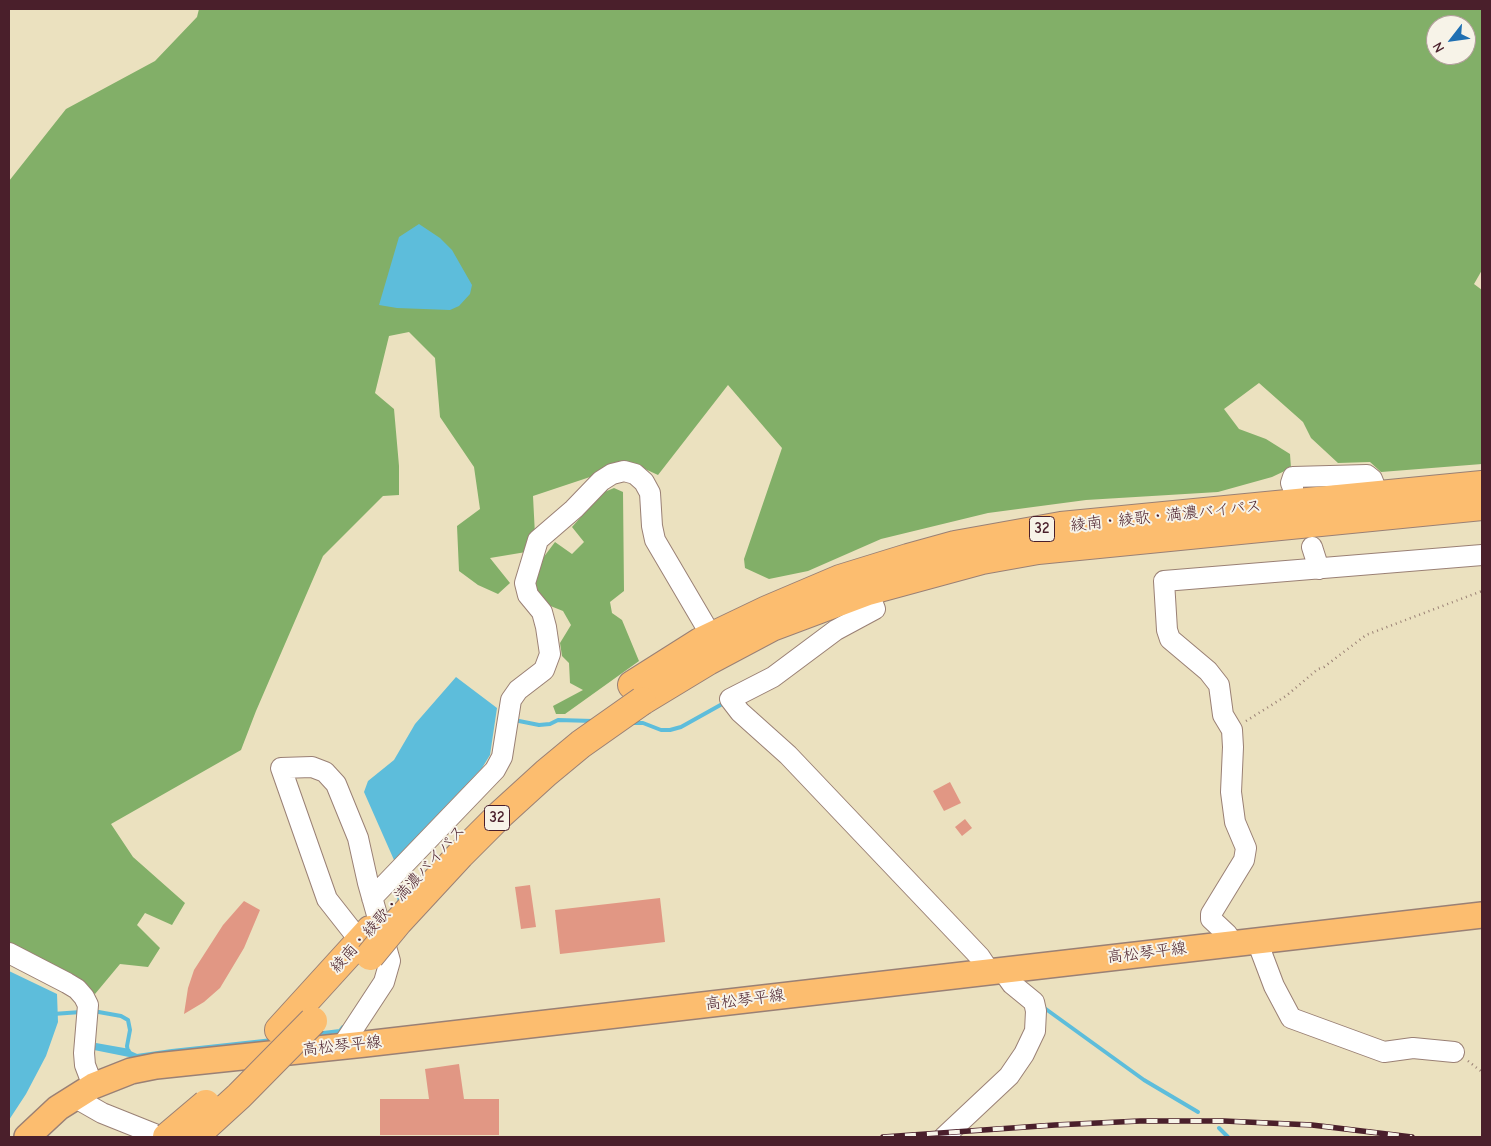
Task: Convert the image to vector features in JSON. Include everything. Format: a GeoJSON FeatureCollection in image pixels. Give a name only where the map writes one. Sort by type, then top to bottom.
{"type":"FeatureCollection","features":[{"type":"Feature","properties":{"kind":"highway","name":"綾南・綾歌・満濃バイパス"},"geometry":{"type":"LineString","coordinates":[[637,693],[708,661],[772,627],[868,591],[982,560],[1038,550],[1375,506],[1482,485]]}},
{"type":"Feature","properties":{"kind":"highway","name":"綾南・綾歌・満濃バイパス"},"geometry":{"type":"LineString","coordinates":[[167,1137],[224,1087],[367,943],[398,922],[501,814],[546,773],[582,744],[637,693],[712,637],[767,610],[840,579],[908,558],[955,545],[1061,526],[1375,506],[1482,506]]}},
{"type":"Feature","properties":{"kind":"highway","name":"綾南・綾歌・満濃バイパス"},"geometry":{"type":"LineString","coordinates":[[194,1137],[239,1096],[313,1021],[367,943]]}},
{"type":"Feature","properties":{"kind":"main road","name":"高松琴平線"},"geometry":{"type":"LineString","coordinates":[[27,1137],[58,1108],[83,1092],[131,1071],[156,1066],[1482,915]]}},
{"type":"Feature","properties":{"kind":"street"},"geometry":{"type":"LineString","coordinates":[[372,898],[495,770],[502,757],[511,700],[518,690],[544,670],[550,654],[542,612],[528,595],[525,583],[538,540],[574,509],[601,481],[612,474],[624,471],[635,474],[644,482],[650,493],[655,540],[712,637]]}},
{"type":"Feature","properties":{"kind":"street"},"geometry":{"type":"LineString","coordinates":[[1293,488],[1293,477],[1368,475],[1374,484],[1375,506]]}},
{"type":"Feature","properties":{"kind":"street"},"geometry":{"type":"LineString","coordinates":[[1312,547],[1319,569]]}},
{"type":"Feature","properties":{"kind":"street"},"geometry":{"type":"LineString","coordinates":[[1232,944],[1227,934],[1211,920],[1212,914],[1244,860],[1246,848],[1235,822],[1231,792],[1232,730],[1223,715],[1219,685],[1208,671],[1170,639],[1167,630],[1164,581],[1482,556]]}},
{"type":"Feature","properties":{"kind":"street"},"geometry":{"type":"LineString","coordinates":[[868,591],[875,609],[842,626],[772,677],[730,699],[740,712],[788,755],[980,957],[1034,1002],[1036,1011],[1035,1031],[1024,1054],[1009,1076],[944,1137]]}},
{"type":"Feature","properties":{"kind":"street"},"geometry":{"type":"LineString","coordinates":[[342,1046],[384,982],[390,961],[372,898],[358,838],[336,784],[325,772],[312,767],[281,768],[327,899],[367,943]]}},
{"type":"Feature","properties":{"kind":"street"},"geometry":{"type":"LineString","coordinates":[[1257,941],[1274,986],[1291,1018],[1384,1052],[1413,1048],[1454,1052]]}},
{"type":"Feature","properties":{"kind":"street"},"geometry":{"type":"LineString","coordinates":[[9,953],[78,990],[84,997],[88,1005],[83,1092],[102,1113],[162,1137]]}},
{"type":"Feature","properties":{"kind":"path"},"geometry":{"type":"LineString","coordinates":[[1232,730],[1286,696],[1318,669],[1324,667],[1366,635],[1482,591]]}},
{"type":"Feature","properties":{"kind":"green space"},"geometry":{"type":"Polygon","coordinates":[[[199,9],[1482,9],[1482,270],[1474,284],[1482,290],[1482,464],[1381,472],[1370,462],[1338,463],[1311,438],[1303,422],[1259,383],[1224,409],[1239,429],[1266,439],[1290,454],[1291,468],[1272,477],[1218,492],[1086,500],[988,513],[881,539],[808,571],[769,579],[745,568],[744,559],[782,448],[728,385],[658,475],[632,463],[533,496],[535,535],[526,552],[490,558],[510,583],[498,594],[478,585],[459,571],[457,526],[480,509],[474,467],[440,417],[435,358],[409,332],[389,336],[375,393],[394,409],[399,466],[399,495],[383,496],[323,556],[241,750],[111,824],[133,857],[185,903],[172,925],[145,913],[137,925],[160,948],[148,967],[120,964],[95,994],[9,944],[9,181],[66,109],[155,61],[197,17],[199,9]]]}},
{"type":"Feature","properties":{"kind":"green space"},"geometry":{"type":"Polygon","coordinates":[[[614,488],[623,492],[624,591],[610,602],[612,613],[622,620],[639,661],[565,714],[556,714],[553,706],[583,690],[570,683],[569,663],[562,656],[560,643],[571,625],[563,611],[538,601],[534,584],[543,558],[555,542],[572,554],[584,542],[572,527],[602,493],[614,488]]]}},
{"type":"Feature","properties":{"kind":"water"},"geometry":{"type":"Polygon","coordinates":[[[419,224],[440,238],[452,250],[472,285],[470,294],[459,306],[450,310],[397,308],[379,305],[399,237],[419,224]]]}},
{"type":"Feature","properties":{"kind":"water"},"geometry":{"type":"Polygon","coordinates":[[[456,677],[497,708],[490,755],[482,768],[394,860],[364,792],[368,781],[394,760],[415,724],[456,677]]]}},
{"type":"Feature","properties":{"kind":"water"},"geometry":{"type":"Polygon","coordinates":[[[9,971],[57,994],[58,1022],[46,1056],[26,1094],[9,1120],[9,971]]]}},
{"type":"Feature","properties":{"kind":"water"},"geometry":{"type":"Polygon","coordinates":[[[96,1043],[130,1049],[132,1053],[135,1053],[134,1058],[94,1050],[96,1043]]]}},
{"type":"Feature","properties":{"kind":"building"},"geometry":{"type":"Polygon","coordinates":[[[950,782],[961,803],[944,811],[933,791],[950,782]]]}},
{"type":"Feature","properties":{"kind":"building"},"geometry":{"type":"Polygon","coordinates":[[[965,819],[972,828],[962,836],[955,827],[965,819]]]}},
{"type":"Feature","properties":{"kind":"building"},"geometry":{"type":"Polygon","coordinates":[[[530,885],[536,927],[521,929],[515,887],[530,885]]]}},
{"type":"Feature","properties":{"kind":"building"},"geometry":{"type":"Polygon","coordinates":[[[660,898],[665,942],[560,954],[555,910],[660,898]]]}},
{"type":"Feature","properties":{"kind":"building"},"geometry":{"type":"Polygon","coordinates":[[[244,901],[260,910],[244,948],[220,988],[204,1002],[184,1014],[188,988],[194,970],[223,925],[244,901]]]}},
{"type":"Feature","properties":{"kind":"building"},"geometry":{"type":"Polygon","coordinates":[[[459,1064],[464,1099],[499,1099],[499,1135],[380,1135],[380,1099],[429,1099],[425,1069],[459,1064]]]}},
{"type":"Feature","properties":{"kind":"waterway"},"geometry":{"type":"LineString","coordinates":[[630,723],[643,723],[661,730],[670,730],[681,727],[724,703]]}},
{"type":"Feature","properties":{"kind":"waterway"},"geometry":{"type":"LineString","coordinates":[[514,720],[539,725],[550,724],[558,720],[593,721]]}},
{"type":"Feature","properties":{"kind":"waterway"},"geometry":{"type":"LineString","coordinates":[[398,887],[400,905]]}},
{"type":"Feature","properties":{"kind":"waterway"},"geometry":{"type":"LineString","coordinates":[[1043,1007],[1144,1080],[1198,1112]]}},
{"type":"Feature","properties":{"kind":"waterway"},"geometry":{"type":"LineString","coordinates":[[93,1011],[121,1016],[128,1020],[130,1030],[127,1046],[128,1052],[137,1056],[273,1040]]}},
{"type":"Feature","properties":{"kind":"waterway"},"geometry":{"type":"LineString","coordinates":[[53,1014],[81,1012]]}},
{"type":"Feature","properties":{"kind":"waterway"},"geometry":{"type":"LineString","coordinates":[[315,1034],[340,1031],[343,1027]]}},
{"type":"Feature","properties":{"kind":"waterway"},"geometry":{"type":"LineString","coordinates":[[1219,1128],[1228,1137]]}},
{"type":"Feature","properties":{"kind":"railway"},"geometry":{"type":"LineString","coordinates":[[883,1137],[1140,1121],[1224,1121],[1312,1125],[1412,1137]]}}]}
